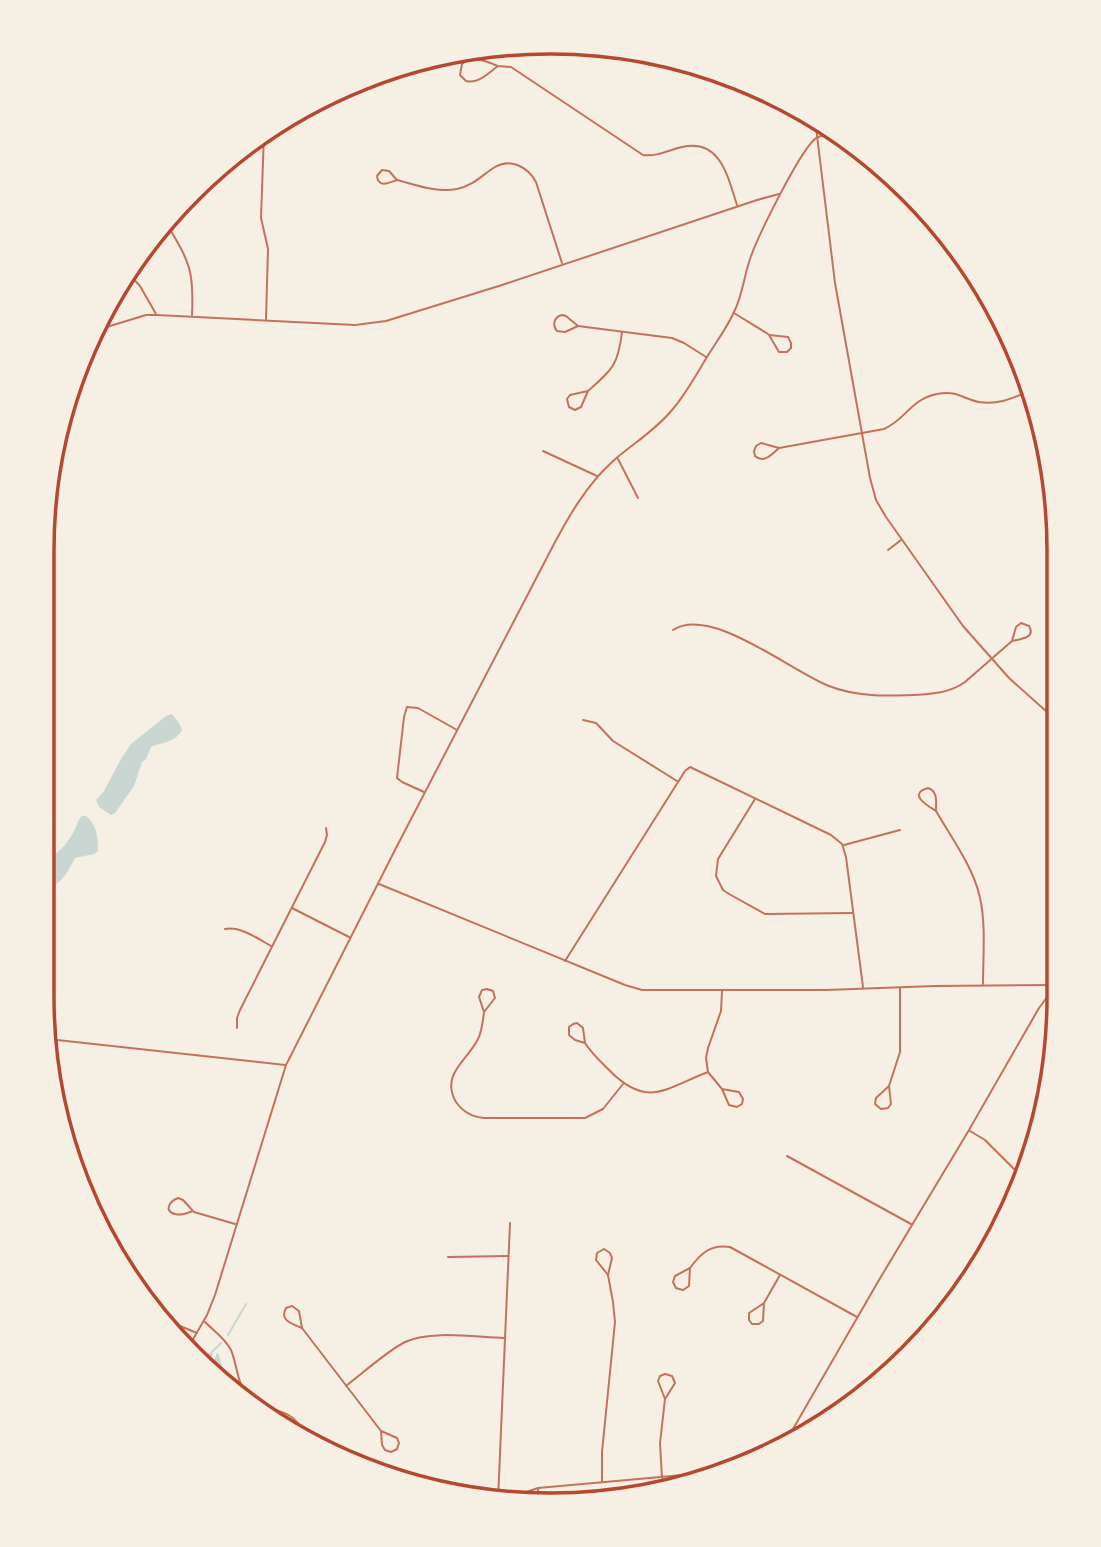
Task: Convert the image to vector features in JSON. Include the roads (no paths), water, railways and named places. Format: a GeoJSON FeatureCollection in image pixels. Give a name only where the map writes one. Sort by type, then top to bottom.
{"type":"FeatureCollection","features":[{"type":"Feature","properties":{"kind":"street"},"geometry":{"type":"LineString","coordinates":[[478,60],[514,68],[643,155],[655,155],[689,146],[709,151],[723,166],[737,206]]}},
{"type":"Feature","properties":{"kind":"street"},"geometry":{"type":"LineString","coordinates":[[465,62],[460,75],[466,81],[474,82],[498,66]]}},
{"type":"Feature","properties":{"kind":"street"},"geometry":{"type":"LineString","coordinates":[[817,132],[835,283],[876,500],[952,611],[1014,683],[1047,712]]}},
{"type":"Feature","properties":{"kind":"street"},"geometry":{"type":"LineString","coordinates":[[193,1340],[215,1295],[286,1065],[557,538],[579,501],[598,477],[617,458],[651,432],[672,410],[734,313],[751,256],[780,194],[808,147],[818,137],[824,137]]}},
{"type":"Feature","properties":{"kind":"street"},"geometry":{"type":"LineString","coordinates":[[263,146],[261,218],[268,249],[266,320]]}},
{"type":"Feature","properties":{"kind":"street"},"geometry":{"type":"LineString","coordinates":[[397,180],[387,170],[382,170],[377,176],[383,184],[397,180],[432,189],[454,189],[474,183],[501,164],[521,166],[536,182],[562,264]]}},
{"type":"Feature","properties":{"kind":"street"},"geometry":{"type":"LineString","coordinates":[[107,327],[156,314],[355,325],[378,323],[780,194]]}},
{"type":"Feature","properties":{"kind":"street"},"geometry":{"type":"LineString","coordinates":[[171,231],[191,269],[192,316]]}},
{"type":"Feature","properties":{"kind":"street"},"geometry":{"type":"LineString","coordinates":[[135,281],[156,314]]}},
{"type":"Feature","properties":{"kind":"street"},"geometry":{"type":"LineString","coordinates":[[734,313],[769,335],[788,337],[792,343],[789,351],[777,351],[769,335]]}},
{"type":"Feature","properties":{"kind":"street"},"geometry":{"type":"LineString","coordinates":[[578,326],[565,316],[559,316],[554,322],[555,329],[561,332],[578,326],[675,339],[707,357]]}},
{"type":"Feature","properties":{"kind":"street"},"geometry":{"type":"LineString","coordinates":[[588,391],[570,395],[567,399],[569,407],[575,410],[581,407],[588,391],[614,366],[619,355],[622,332]]}},
{"type":"Feature","properties":{"kind":"street"},"geometry":{"type":"LineString","coordinates":[[779,448],[761,443],[756,446],[754,453],[757,458],[763,459],[779,448],[884,429],[895,424],[914,404],[938,394],[949,393],[990,402],[1002,402],[1021,394]]}},
{"type":"Feature","properties":{"kind":"street"},"geometry":{"type":"LineString","coordinates":[[543,451],[598,477]]}},
{"type":"Feature","properties":{"kind":"street"},"geometry":{"type":"LineString","coordinates":[[617,458],[638,498]]}},
{"type":"Feature","properties":{"kind":"street"},"geometry":{"type":"LineString","coordinates":[[888,550],[902,540]]}},
{"type":"Feature","properties":{"kind":"street"},"geometry":{"type":"LineString","coordinates":[[673,630],[689,625],[726,631],[820,682],[844,691],[895,696],[947,691],[965,682],[1012,641],[1018,625],[1025,623],[1029,626],[1031,630],[1028,637],[1012,641]]}},
{"type":"Feature","properties":{"kind":"street"},"geometry":{"type":"LineString","coordinates":[[425,793],[397,778],[407,707],[415,707],[457,730]]}},
{"type":"Feature","properties":{"kind":"street"},"geometry":{"type":"LineString","coordinates":[[583,720],[596,723],[613,741],[678,782]]}},
{"type":"Feature","properties":{"kind":"street"},"geometry":{"type":"LineString","coordinates":[[565,961],[686,769],[692,768],[831,835],[843,845],[863,988]]}},
{"type":"Feature","properties":{"kind":"street"},"geometry":{"type":"LineString","coordinates":[[936,811],[935,793],[930,788],[923,789],[919,795],[920,800],[936,811],[972,875],[980,896],[983,985]]}},
{"type":"Feature","properties":{"kind":"street"},"geometry":{"type":"LineString","coordinates":[[755,798],[718,859],[716,877],[723,890],[765,914],[853,913]]}},
{"type":"Feature","properties":{"kind":"street"},"geometry":{"type":"LineString","coordinates":[[237,1028],[240,1010],[325,842],[326,828]]}},
{"type":"Feature","properties":{"kind":"street"},"geometry":{"type":"LineString","coordinates":[[843,845],[900,830]]}},
{"type":"Feature","properties":{"kind":"street"},"geometry":{"type":"LineString","coordinates":[[378,884],[642,990],[825,990],[1047,985]]}},
{"type":"Feature","properties":{"kind":"street"},"geometry":{"type":"LineString","coordinates":[[292,908],[350,937]]}},
{"type":"Feature","properties":{"kind":"street"},"geometry":{"type":"LineString","coordinates":[[225,929],[240,929],[272,946]]}},
{"type":"Feature","properties":{"kind":"street"},"geometry":{"type":"LineString","coordinates":[[889,1086],[876,1098],[875,1104],[881,1109],[886,1109],[891,1104],[889,1086],[900,1052],[900,987]]}},
{"type":"Feature","properties":{"kind":"street"},"geometry":{"type":"LineString","coordinates":[[484,1012],[495,999],[494,993],[487,989],[480,994],[484,1012],[478,1040],[456,1068],[452,1080],[455,1100],[469,1114],[484,1118],[585,1118],[602,1109],[623,1084]]}},
{"type":"Feature","properties":{"kind":"street"},"geometry":{"type":"LineString","coordinates":[[722,990],[721,1011],[707,1052],[708,1072],[722,1089],[729,1105],[734,1108],[740,1106],[743,1099],[739,1092],[722,1089]]}},
{"type":"Feature","properties":{"kind":"street"},"geometry":{"type":"LineString","coordinates":[[792,1430],[1047,998]]}},
{"type":"Feature","properties":{"kind":"street"},"geometry":{"type":"LineString","coordinates":[[585,1043],[569,1035],[570,1025],[577,1023],[581,1026],[585,1043],[594,1055],[623,1084],[635,1091],[658,1092],[708,1072]]}},
{"type":"Feature","properties":{"kind":"street"},"geometry":{"type":"LineString","coordinates":[[56,1041],[286,1065]]}},
{"type":"Feature","properties":{"kind":"street"},"geometry":{"type":"LineString","coordinates":[[969,1130],[985,1140],[1015,1170]]}},
{"type":"Feature","properties":{"kind":"street"},"geometry":{"type":"LineString","coordinates":[[787,1156],[912,1225]]}},
{"type":"Feature","properties":{"kind":"street"},"geometry":{"type":"LineString","coordinates":[[193,1212],[181,1199],[173,1199],[169,1205],[174,1214],[193,1212],[236,1224]]}},
{"type":"Feature","properties":{"kind":"street"},"geometry":{"type":"LineString","coordinates":[[498,1490],[510,1223]]}},
{"type":"Feature","properties":{"kind":"street"},"geometry":{"type":"LineString","coordinates":[[690,1268],[689,1286],[683,1290],[676,1288],[673,1281],[675,1276],[690,1268],[704,1252],[714,1247],[735,1248],[858,1317]]}},
{"type":"Feature","properties":{"kind":"street"},"geometry":{"type":"LineString","coordinates":[[602,1483],[602,1452],[615,1322],[608,1275],[612,1258],[610,1253],[604,1250],[598,1251],[596,1259],[608,1275]]}},
{"type":"Feature","properties":{"kind":"street"},"geometry":{"type":"LineString","coordinates":[[448,1257],[509,1256]]}},
{"type":"Feature","properties":{"kind":"street"},"geometry":{"type":"LineString","coordinates":[[764,1303],[748,1313],[752,1324],[757,1325],[763,1321],[764,1303],[781,1274]]}},
{"type":"Feature","properties":{"kind":"street"},"geometry":{"type":"LineString","coordinates":[[302,1328],[299,1311],[295,1307],[288,1307],[284,1313],[286,1320],[302,1328],[381,1431],[397,1438],[397,1449],[389,1451],[383,1448],[381,1431]]}},
{"type":"Feature","properties":{"kind":"street"},"geometry":{"type":"LineString","coordinates":[[203,1321],[224,1339],[230,1348],[241,1384]]}},
{"type":"Feature","properties":{"kind":"street"},"geometry":{"type":"LineString","coordinates":[[178,1325],[197,1333]]}},
{"type":"Feature","properties":{"kind":"street"},"geometry":{"type":"LineString","coordinates":[[346,1386],[400,1345],[416,1338],[433,1335],[505,1339]]}},
{"type":"Feature","properties":{"kind":"street"},"geometry":{"type":"LineString","coordinates":[[662,1478],[660,1443],[665,1399],[675,1383],[668,1374],[658,1381],[665,1399]]}},
{"type":"Feature","properties":{"kind":"street"},"geometry":{"type":"LineString","coordinates":[[279,1412],[297,1423]]}},
{"type":"Feature","properties":{"kind":"street"},"geometry":{"type":"LineString","coordinates":[[526,1492],[538,1488],[683,1475]]}},
{"type":"Feature","properties":{"kind":"street"},"geometry":{"type":"LineString","coordinates":[[538,1488],[538,1493]]}},
{"type":"Feature","properties":{"kind":"waterway"},"geometry":{"type":"LineString","coordinates":[[228,1335],[246,1304]]}},
{"type":"Feature","properties":{"kind":"waterway"},"geometry":{"type":"LineString","coordinates":[[212,1352],[221,1343]]}}]}
